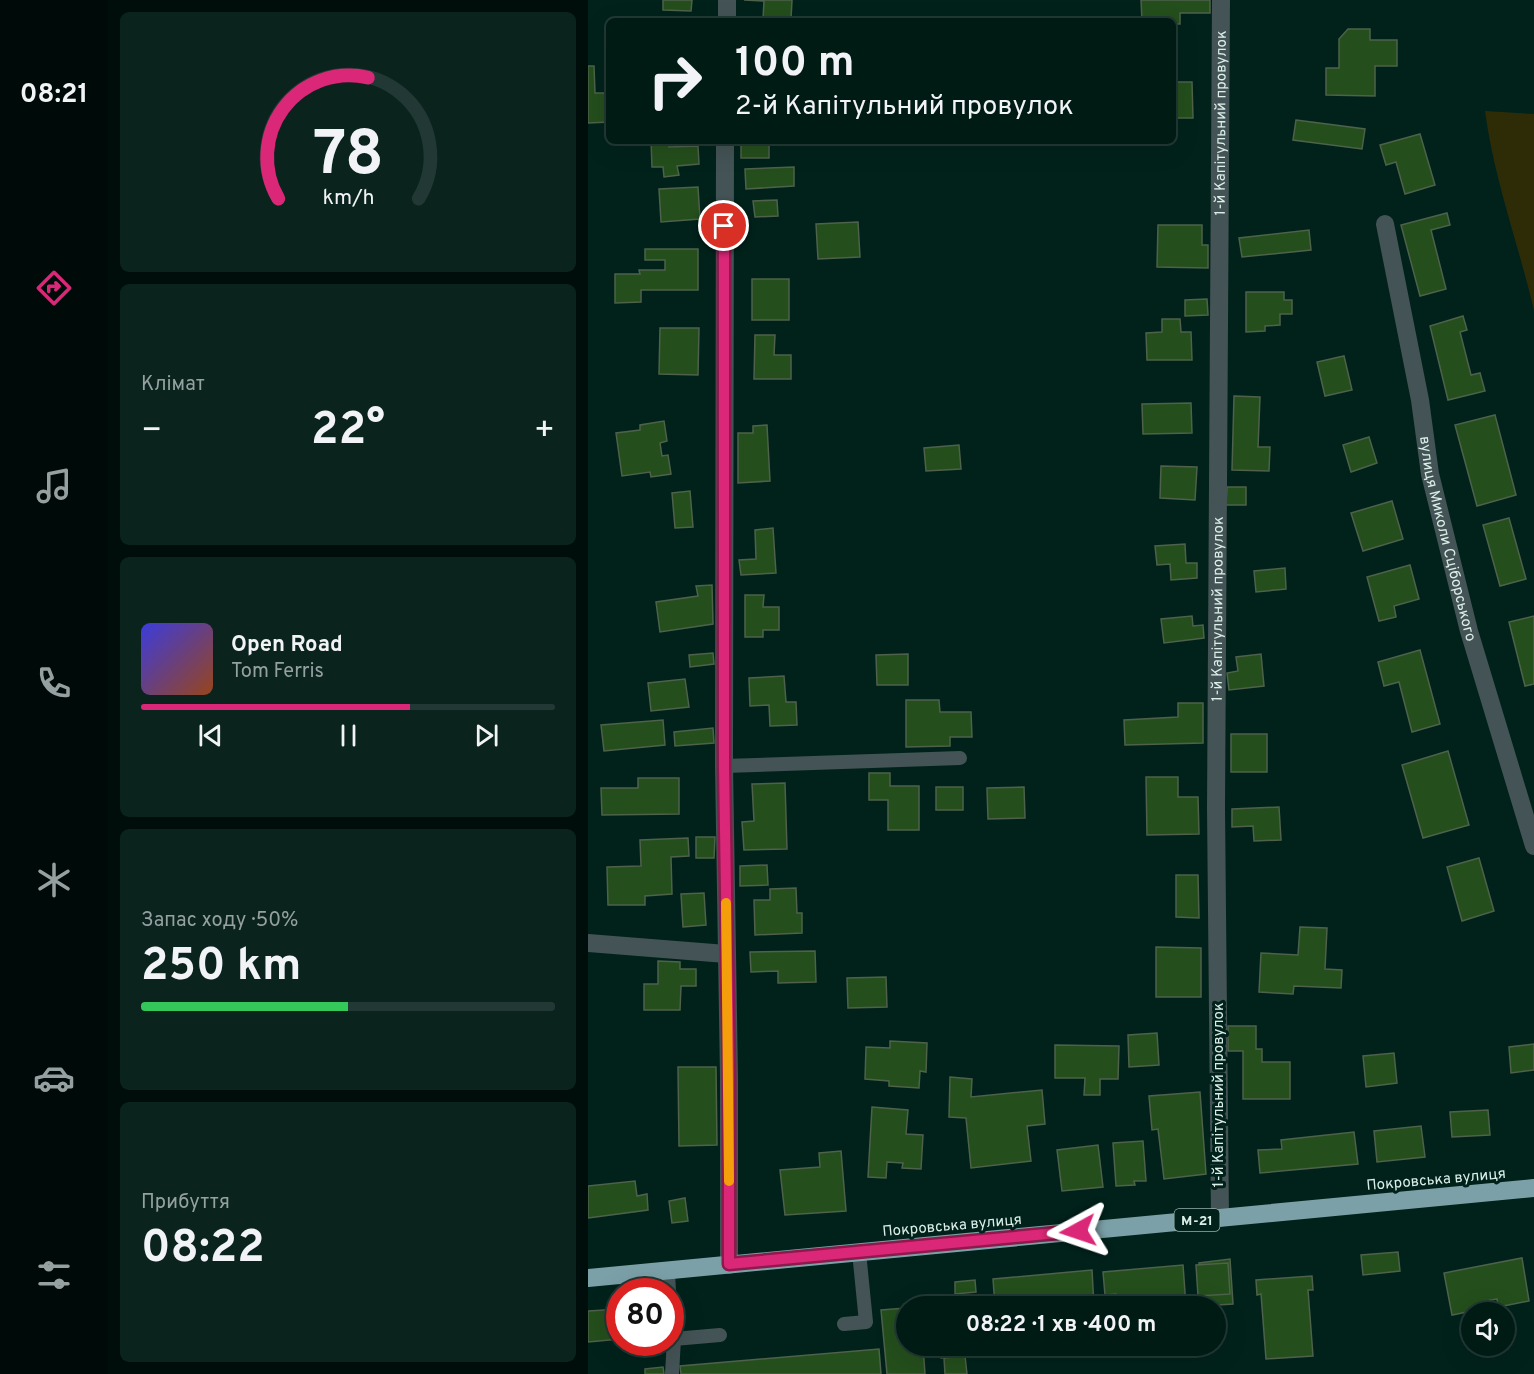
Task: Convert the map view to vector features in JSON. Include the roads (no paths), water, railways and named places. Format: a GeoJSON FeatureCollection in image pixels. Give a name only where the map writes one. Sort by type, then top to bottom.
{"type":"FeatureCollection","features":[{"type":"Feature","properties":{"kind":"highway","name":"Покровська вулиця"},"geometry":{"type":"LineString","coordinates":[[588,1278],[1534,1188]]}},
{"type":"Feature","properties":{"kind":"street"},"geometry":{"type":"LineString","coordinates":[[726,18],[727,0]]}},
{"type":"Feature","properties":{"kind":"street","name":"1-й Капітульний провулок"},"geometry":{"type":"LineString","coordinates":[[1220,1218],[1216,772],[1221,0]]}},
{"type":"Feature","properties":{"kind":"street"},"geometry":{"type":"LineString","coordinates":[[725,144],[724,766],[729,1264]]}},
{"type":"Feature","properties":{"kind":"street","name":"вулиця Миколи Сціборського"},"geometry":{"type":"LineString","coordinates":[[1385,224],[1420,400],[1430,474],[1469,632],[1534,846]]}},
{"type":"Feature","properties":{"kind":"street"},"geometry":{"type":"LineString","coordinates":[[588,943],[726,954]]}},
{"type":"Feature","properties":{"kind":"lane"},"geometry":{"type":"LineString","coordinates":[[724,766],[960,758]]}},
{"type":"Feature","properties":{"kind":"lane"},"geometry":{"type":"LineString","coordinates":[[844,1324],[866,1322],[859,1252]]}},
{"type":"Feature","properties":{"kind":"lane"},"geometry":{"type":"LineString","coordinates":[[668,1270],[668,1278]]}},
{"type":"Feature","properties":{"kind":"lane"},"geometry":{"type":"LineString","coordinates":[[684,1338],[720,1335]]}},
{"type":"Feature","properties":{"kind":"lane"},"geometry":{"type":"LineString","coordinates":[[672,1374],[673,1356]]}}]}
